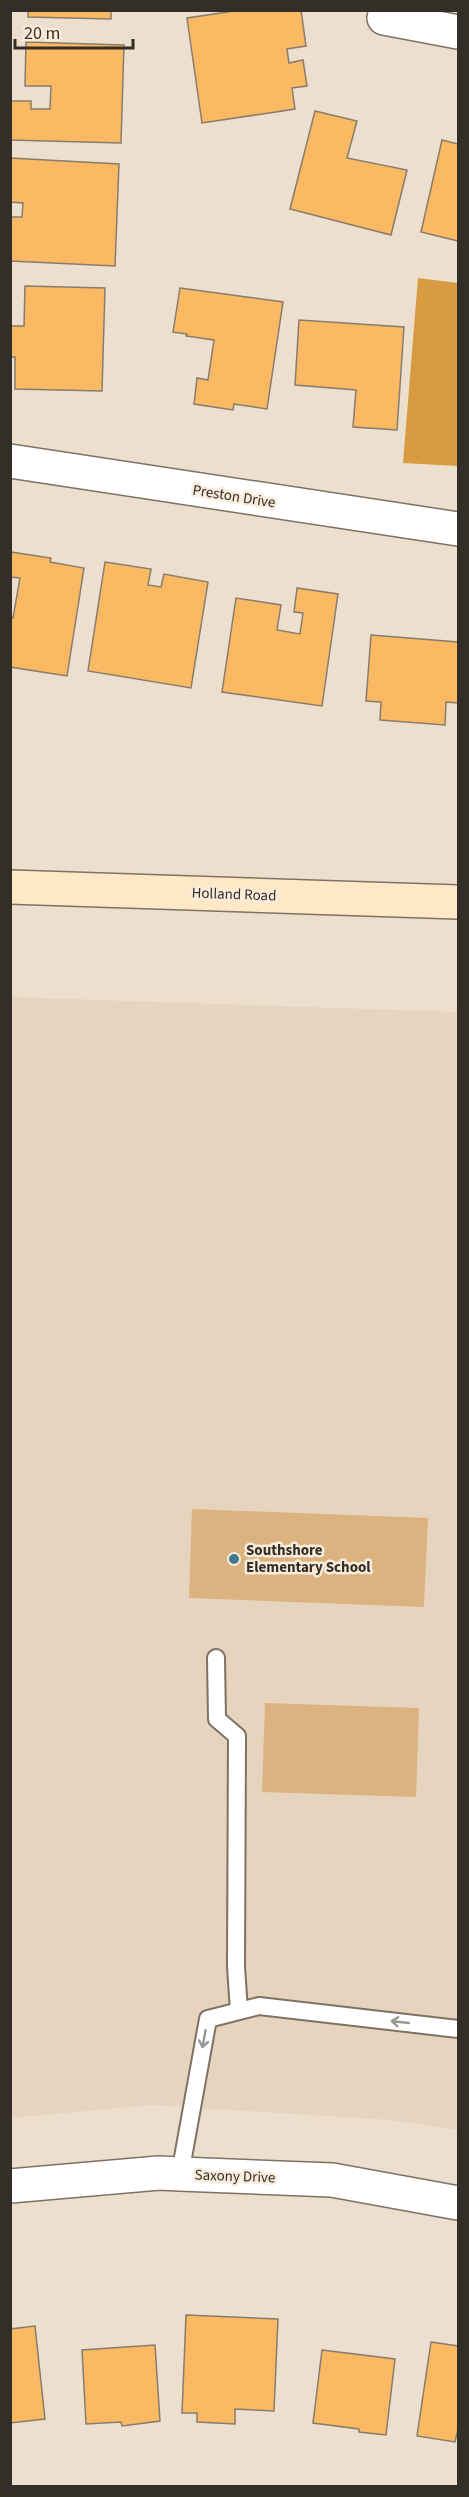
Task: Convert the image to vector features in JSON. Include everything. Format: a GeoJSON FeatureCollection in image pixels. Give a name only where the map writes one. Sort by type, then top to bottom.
{"type":"FeatureCollection","features":[{"type":"Feature","properties":{"kind":"main road","name":"Holland Road"},"geometry":{"type":"LineString","coordinates":[[10,887],[459,902]]}},
{"type":"Feature","properties":{"kind":"street"},"geometry":{"type":"LineString","coordinates":[[384,18],[459,32]]}},
{"type":"Feature","properties":{"kind":"street","name":"Preston Drive"},"geometry":{"type":"LineString","coordinates":[[10,461],[459,529]]}},
{"type":"Feature","properties":{"kind":"street","name":"Saxony Drive"},"geometry":{"type":"LineString","coordinates":[[10,2186],[159,2173],[332,2180],[459,2203]]}},
{"type":"Feature","properties":{"kind":"lane"},"geometry":{"type":"LineString","coordinates":[[216,1658],[217,1719],[237,1736],[236,1967],[239,2011]]}},
{"type":"Feature","properties":{"kind":"lane"},"geometry":{"type":"LineString","coordinates":[[180,2174],[208,2019],[259,2006],[459,2029]]}},
{"type":"Feature","properties":{"kind":"shaded area"},"geometry":{"type":"Polygon","coordinates":[[[418,278],[458,283],[458,466],[403,463],[418,278]]]}},
{"type":"Feature","properties":{"kind":"shaded area","name":"Southshore Elementary School"},"geometry":{"type":"Polygon","coordinates":[[[11,997],[458,1012],[458,2130],[390,2120],[151,2105],[11,2118],[11,997]]]}},
{"type":"Feature","properties":{"kind":"shaded area"},"geometry":{"type":"Polygon","coordinates":[[[192,1509],[428,1518],[424,1607],[189,1598],[192,1509]]]}},
{"type":"Feature","properties":{"kind":"shaded area"},"geometry":{"type":"Polygon","coordinates":[[[265,1703],[419,1708],[416,1797],[262,1792],[265,1703]]]}},
{"type":"Feature","properties":{"kind":"building"},"geometry":{"type":"Polygon","coordinates":[[[28,10],[111,10],[111,19],[28,17],[28,10]]]}},
{"type":"Feature","properties":{"kind":"building"},"geometry":{"type":"Polygon","coordinates":[[[241,10],[301,10],[306,46],[287,49],[289,63],[303,60],[307,86],[292,88],[295,109],[202,123],[187,18],[241,10]]]}},
{"type":"Feature","properties":{"kind":"building"},"geometry":{"type":"Polygon","coordinates":[[[26,42],[124,45],[121,143],[10,140],[10,101],[31,101],[31,109],[50,109],[51,86],[25,86],[26,42]]]}},
{"type":"Feature","properties":{"kind":"building"},"geometry":{"type":"Polygon","coordinates":[[[315,111],[357,121],[347,158],[407,170],[391,235],[290,209],[315,111]]]}},
{"type":"Feature","properties":{"kind":"building"},"geometry":{"type":"Polygon","coordinates":[[[442,140],[458,144],[458,241],[421,232],[442,140]]]}},
{"type":"Feature","properties":{"kind":"building"},"geometry":{"type":"Polygon","coordinates":[[[10,158],[119,164],[115,266],[11,261],[10,217],[22,217],[23,203],[10,202],[10,158]]]}},
{"type":"Feature","properties":{"kind":"building"},"geometry":{"type":"Polygon","coordinates":[[[25,286],[105,288],[102,391],[15,389],[15,357],[10,357],[10,326],[24,326],[25,286]]]}},
{"type":"Feature","properties":{"kind":"building"},"geometry":{"type":"Polygon","coordinates":[[[180,288],[283,302],[267,409],[234,404],[233,410],[194,404],[197,378],[208,380],[214,340],[173,332],[180,288]]]}},
{"type":"Feature","properties":{"kind":"building"},"geometry":{"type":"Polygon","coordinates":[[[299,320],[404,327],[397,430],[353,427],[356,390],[295,385],[299,320]]]}},
{"type":"Feature","properties":{"kind":"building"},"geometry":{"type":"Polygon","coordinates":[[[11,552],[51,558],[50,562],[84,568],[67,676],[10,667],[10,618],[13,618],[20,578],[10,577],[11,552]]]}},
{"type":"Feature","properties":{"kind":"building"},"geometry":{"type":"Polygon","coordinates":[[[105,562],[151,569],[148,585],[161,587],[164,574],[208,582],[191,688],[88,671],[105,562]]]}},
{"type":"Feature","properties":{"kind":"building"},"geometry":{"type":"Polygon","coordinates":[[[297,588],[338,594],[322,706],[222,692],[236,598],[281,605],[277,630],[300,634],[303,613],[294,612],[297,588]]]}},
{"type":"Feature","properties":{"kind":"building"},"geometry":{"type":"Polygon","coordinates":[[[371,635],[458,642],[458,703],[446,702],[445,725],[380,720],[381,702],[366,701],[371,635]]]}},
{"type":"Feature","properties":{"kind":"building"},"geometry":{"type":"Polygon","coordinates":[[[186,2315],[278,2319],[274,2411],[235,2409],[235,2424],[197,2422],[197,2413],[182,2413],[186,2315]]]}},
{"type":"Feature","properties":{"kind":"building"},"geometry":{"type":"Polygon","coordinates":[[[35,2326],[45,2419],[10,2423],[10,2329],[35,2326]]]}},
{"type":"Feature","properties":{"kind":"building"},"geometry":{"type":"Polygon","coordinates":[[[431,2342],[458,2346],[458,2429],[455,2442],[417,2436],[431,2342]]]}},
{"type":"Feature","properties":{"kind":"building"},"geometry":{"type":"Polygon","coordinates":[[[155,2345],[160,2421],[122,2426],[121,2422],[86,2424],[82,2350],[155,2345]]]}},
{"type":"Feature","properties":{"kind":"building"},"geometry":{"type":"Polygon","coordinates":[[[322,2350],[395,2359],[386,2435],[313,2423],[322,2350]]]}},
{"type":"Feature","properties":{"kind":"place","name":"Southshore Elementary School"},"geometry":{"type":"Point","coordinates":[234,1559]}}]}
